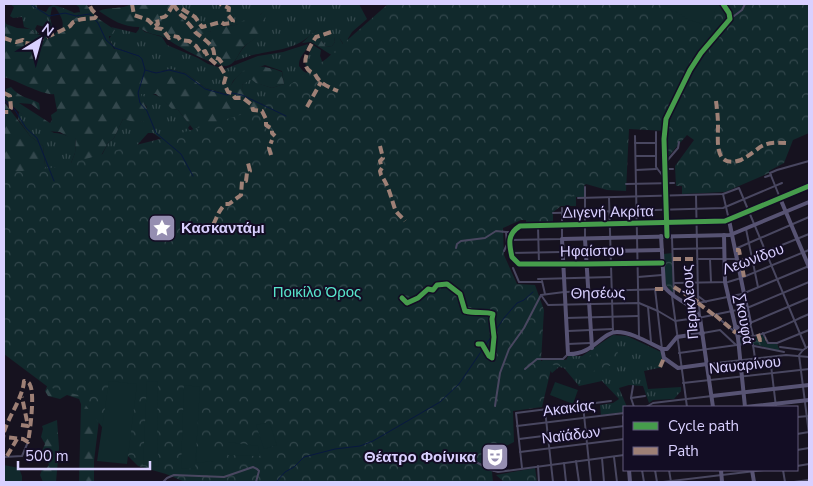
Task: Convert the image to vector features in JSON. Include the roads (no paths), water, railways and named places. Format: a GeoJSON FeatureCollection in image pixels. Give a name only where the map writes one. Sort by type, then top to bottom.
{"type":"FeatureCollection","features":[{"type":"Feature","properties":{"kind":"street"},"geometry":{"type":"LineString","coordinates":[[723,4],[729,13],[730,19]]}},
{"type":"Feature","properties":{"kind":"street"},"geometry":{"type":"LineString","coordinates":[[700,318],[696,310],[665,288],[662,275],[662,250],[666,223],[664,128],[671,108],[708,42],[730,19],[742,10],[745,4]]}},
{"type":"Feature","properties":{"kind":"street"},"geometry":{"type":"LineString","coordinates":[[656,132],[657,169],[666,181]]}},
{"type":"Feature","properties":{"kind":"street"},"geometry":{"type":"LineString","coordinates":[[635,136],[639,339]]}},
{"type":"Feature","properties":{"kind":"street"},"geometry":{"type":"LineString","coordinates":[[666,162],[678,148],[680,142]]}},
{"type":"Feature","properties":{"kind":"street"},"geometry":{"type":"LineString","coordinates":[[635,143],[656,143]]}},
{"type":"Feature","properties":{"kind":"street"},"geometry":{"type":"LineString","coordinates":[[636,156],[656,156]]}},
{"type":"Feature","properties":{"kind":"street"},"geometry":{"type":"LineString","coordinates":[[765,177],[777,170],[809,162]]}},
{"type":"Feature","properties":{"kind":"street"},"geometry":{"type":"LineString","coordinates":[[636,170],[657,169]]}},
{"type":"Feature","properties":{"kind":"street"},"geometry":{"type":"LineString","coordinates":[[666,169],[673,169]]}},
{"type":"Feature","properties":{"kind":"street"},"geometry":{"type":"LineString","coordinates":[[698,303],[744,294],[809,266],[770,174]]}},
{"type":"Feature","properties":{"kind":"street"},"geometry":{"type":"LineString","coordinates":[[626,184],[666,181],[674,183]]}},
{"type":"Feature","properties":{"kind":"street"},"geometry":{"type":"LineString","coordinates":[[553,213],[726,207],[782,183]]}},
{"type":"Feature","properties":{"kind":"street","name":"Διγενή Ακρίτα"},"geometry":{"type":"LineString","coordinates":[[512,232],[520,226],[610,225],[729,220],[809,186]]}},
{"type":"Feature","properties":{"kind":"street"},"geometry":{"type":"LineString","coordinates":[[585,187],[586,264],[590,343],[592,348]]}},
{"type":"Feature","properties":{"kind":"street"},"geometry":{"type":"LineString","coordinates":[[578,198],[723,194],[739,188],[806,348]]}},
{"type":"Feature","properties":{"kind":"street","name":"Περικλέους"},"geometry":{"type":"LineString","coordinates":[[696,194],[698,303],[713,406]]}},
{"type":"Feature","properties":{"kind":"street"},"geometry":{"type":"LineString","coordinates":[[723,194],[753,336]]}},
{"type":"Feature","properties":{"kind":"street"},"geometry":{"type":"LineString","coordinates":[[609,198],[613,331]]}},
{"type":"Feature","properties":{"kind":"street"},"geometry":{"type":"LineString","coordinates":[[509,240],[732,234],[809,202]]}},
{"type":"Feature","properties":{"kind":"street"},"geometry":{"type":"LineString","coordinates":[[562,208],[562,264],[568,354]]}},
{"type":"Feature","properties":{"kind":"street"},"geometry":{"type":"LineString","coordinates":[[735,249],[809,218]]}},
{"type":"Feature","properties":{"kind":"street"},"geometry":{"type":"LineString","coordinates":[[538,226],[539,264]]}},
{"type":"Feature","properties":{"kind":"street"},"geometry":{"type":"LineString","coordinates":[[746,228],[758,288]]}},
{"type":"Feature","properties":{"kind":"street"},"geometry":{"type":"LineString","coordinates":[[456,248],[457,244],[461,241],[485,238],[496,230],[512,232],[504,251]]}},
{"type":"Feature","properties":{"kind":"street"},"geometry":{"type":"LineString","coordinates":[[506,232],[507,246]]}},
{"type":"Feature","properties":{"kind":"street"},"geometry":{"type":"LineString","coordinates":[[697,259],[738,261],[752,258],[809,234]]}},
{"type":"Feature","properties":{"kind":"street","name":"Σκουφά"},"geometry":{"type":"LineString","coordinates":[[724,235],[723,259],[736,334],[745,406]]}},
{"type":"Feature","properties":{"kind":"street"},"geometry":{"type":"LineString","coordinates":[[672,236],[675,321],[687,406]]}},
{"type":"Feature","properties":{"kind":"street"},"geometry":{"type":"LineString","coordinates":[[509,240],[511,253],[662,250]]}},
{"type":"Feature","properties":{"kind":"street"},"geometry":{"type":"LineString","coordinates":[[673,249],[723,248]]}},
{"type":"Feature","properties":{"kind":"street","name":"Λεωνίδου"},"geometry":{"type":"LineString","coordinates":[[674,283],[726,282],[755,273],[809,250]]}},
{"type":"Feature","properties":{"kind":"street","name":"Ηφαίστου"},"geometry":{"type":"LineString","coordinates":[[511,253],[513,260],[522,264],[662,263]]}},
{"type":"Feature","properties":{"kind":"street"},"geometry":{"type":"LineString","coordinates":[[710,259],[711,283]]}},
{"type":"Feature","properties":{"kind":"street"},"geometry":{"type":"LineString","coordinates":[[513,268],[519,282],[563,278],[611,277]]}},
{"type":"Feature","properties":{"kind":"street"},"geometry":{"type":"LineString","coordinates":[[638,277],[662,275]]}},
{"type":"Feature","properties":{"kind":"street"},"geometry":{"type":"LineString","coordinates":[[540,280],[545,294]]}},
{"type":"Feature","properties":{"kind":"street"},"geometry":{"type":"LineString","coordinates":[[675,321],[747,308],[809,282]]}},
{"type":"Feature","properties":{"kind":"street"},"geometry":{"type":"LineString","coordinates":[[495,406],[500,373],[509,349],[522,331],[541,296],[564,292],[665,288]]}},
{"type":"Feature","properties":{"kind":"street"},"geometry":{"type":"LineString","coordinates":[[654,289],[664,358],[678,368],[785,354]]}},
{"type":"Feature","properties":{"kind":"street","name":"Θησέως"},"geometry":{"type":"LineString","coordinates":[[541,296],[547,305],[638,303],[658,311],[675,321]]}},
{"type":"Feature","properties":{"kind":"street"},"geometry":{"type":"LineString","coordinates":[[698,296],[706,302]]}},
{"type":"Feature","properties":{"kind":"street"},"geometry":{"type":"LineString","coordinates":[[735,328],[809,298]]}},
{"type":"Feature","properties":{"kind":"street"},"geometry":{"type":"LineString","coordinates":[[648,307],[651,344]]}},
{"type":"Feature","properties":{"kind":"street"},"geometry":{"type":"LineString","coordinates":[[715,315],[736,334],[743,337],[764,333],[809,314]]}},
{"type":"Feature","properties":{"kind":"street"},"geometry":{"type":"LineString","coordinates":[[566,318],[638,316]]}},
{"type":"Feature","properties":{"kind":"street"},"geometry":{"type":"LineString","coordinates":[[566,331],[622,332],[662,349],[667,349],[677,337],[720,330],[737,344]]}},
{"type":"Feature","properties":{"kind":"street"},"geometry":{"type":"LineString","coordinates":[[764,333],[768,343],[777,343],[809,330]]}},
{"type":"Feature","properties":{"kind":"street"},"geometry":{"type":"LineString","coordinates":[[526,369],[537,359],[563,359],[568,354],[583,353],[613,331]]}},
{"type":"Feature","properties":{"kind":"street"},"geometry":{"type":"LineString","coordinates":[[567,344],[590,343]]}},
{"type":"Feature","properties":{"kind":"street"},"geometry":{"type":"LineString","coordinates":[[679,353],[751,343],[785,354],[809,357]]}},
{"type":"Feature","properties":{"kind":"street"},"geometry":{"type":"LineString","coordinates":[[777,343],[785,354]]}},
{"type":"Feature","properties":{"kind":"street"},"geometry":{"type":"LineString","coordinates":[[753,345],[755,358]]}},
{"type":"Feature","properties":{"kind":"street"},"geometry":{"type":"LineString","coordinates":[[809,346],[799,356],[807,401],[809,433]]}},
{"type":"Feature","properties":{"kind":"street"},"geometry":{"type":"LineString","coordinates":[[780,347],[803,350]]}},
{"type":"Feature","properties":{"kind":"street"},"geometry":{"type":"LineString","coordinates":[[770,357],[776,406],[807,401]]}},
{"type":"Feature","properties":{"kind":"street","name":"Ναυαρίνου"},"geometry":{"type":"LineString","coordinates":[[683,384],[809,369]]}},
{"type":"Feature","properties":{"kind":"street"},"geometry":{"type":"LineString","coordinates":[[648,406],[653,403],[743,391],[809,385]]}},
{"type":"Feature","properties":{"kind":"street"},"geometry":{"type":"LineString","coordinates":[[633,386],[631,398],[634,406]]}},
{"type":"Feature","properties":{"kind":"street"},"geometry":{"type":"LineString","coordinates":[[631,398],[645,396]]}},
{"type":"Feature","properties":{"kind":"street"},"geometry":{"type":"LineString","coordinates":[[522,468],[516,413],[611,402]]}},
{"type":"Feature","properties":{"kind":"street"},"geometry":{"type":"LineString","coordinates":[[664,406],[667,402]]}},
{"type":"Feature","properties":{"kind":"street"},"geometry":{"type":"LineString","coordinates":[[583,405],[591,482]]}},
{"type":"Feature","properties":{"kind":"street"},"geometry":{"type":"LineString","coordinates":[[545,410],[553,482]]}},
{"type":"Feature","properties":{"kind":"street","name":"Ακακίας"},"geometry":{"type":"LineString","coordinates":[[517,426],[623,412]]}},
{"type":"Feature","properties":{"kind":"street"},"geometry":{"type":"LineString","coordinates":[[519,439],[623,427]]}},
{"type":"Feature","properties":{"kind":"street","name":"Ναϊάδων"},"geometry":{"type":"LineString","coordinates":[[520,452],[623,439]]}},
{"type":"Feature","properties":{"kind":"street"},"geometry":{"type":"LineString","coordinates":[[4,457],[22,456],[28,442]]}},
{"type":"Feature","properties":{"kind":"street"},"geometry":{"type":"LineString","coordinates":[[476,462],[498,472],[623,455]]}},
{"type":"Feature","properties":{"kind":"street"},"geometry":{"type":"LineString","coordinates":[[614,456],[617,482]]}},
{"type":"Feature","properties":{"kind":"street"},"geometry":{"type":"LineString","coordinates":[[602,458],[604,482]]}},
{"type":"Feature","properties":{"kind":"street"},"geometry":{"type":"LineString","coordinates":[[576,461],[578,482]]}},
{"type":"Feature","properties":{"kind":"street"},"geometry":{"type":"LineString","coordinates":[[493,469],[494,462]]}},
{"type":"Feature","properties":{"kind":"street"},"geometry":{"type":"LineString","coordinates":[[564,463],[566,482]]}},
{"type":"Feature","properties":{"kind":"street"},"geometry":{"type":"LineString","coordinates":[[538,466],[539,482]]}},
{"type":"Feature","properties":{"kind":"street"},"geometry":{"type":"LineString","coordinates":[[163,482],[167,478],[174,476],[224,477],[254,467],[259,471],[256,482]]}},
{"type":"Feature","properties":{"kind":"street"},"geometry":{"type":"LineString","coordinates":[[721,471],[722,482]]}},
{"type":"Feature","properties":{"kind":"street"},"geometry":{"type":"LineString","coordinates":[[663,482],[746,471]]}},
{"type":"Feature","properties":{"kind":"street"},"geometry":{"type":"LineString","coordinates":[[794,482],[809,480]]}},
{"type":"Feature","properties":{"kind":"waterway"},"geometry":{"type":"LineString","coordinates":[[30,4],[49,16],[65,13],[76,16],[90,14],[98,23],[106,40],[115,48],[139,56],[142,59],[145,70],[138,93],[140,103],[147,111],[156,133],[181,154],[193,176]]}},
{"type":"Feature","properties":{"kind":"waterway"},"geometry":{"type":"LineString","coordinates":[[145,70],[156,73],[169,70],[185,74],[205,89],[227,95],[232,93],[242,95],[286,116]]}},
{"type":"Feature","properties":{"kind":"waterway"},"geometry":{"type":"LineString","coordinates":[[4,100],[15,110],[26,128],[37,138],[54,181]]}},
{"type":"Feature","properties":{"kind":"waterway"},"geometry":{"type":"LineString","coordinates":[[276,482],[304,457],[335,449],[360,446],[373,441],[440,402],[459,384],[504,318],[517,303],[533,292]]}},
{"type":"Feature","properties":{"kind":"place","name":"Κασκαντάμι"},"geometry":{"type":"Point","coordinates":[162,228]}},
{"type":"Feature","properties":{"kind":"place","name":"Θέατρο Φοίνικα"},"geometry":{"type":"Point","coordinates":[495,457]}},
{"type":"Feature","properties":{"kind":"park label","name":"Ποικίλο Όρος"},"geometry":{"type":"Point","coordinates":[317,292]}}]}
